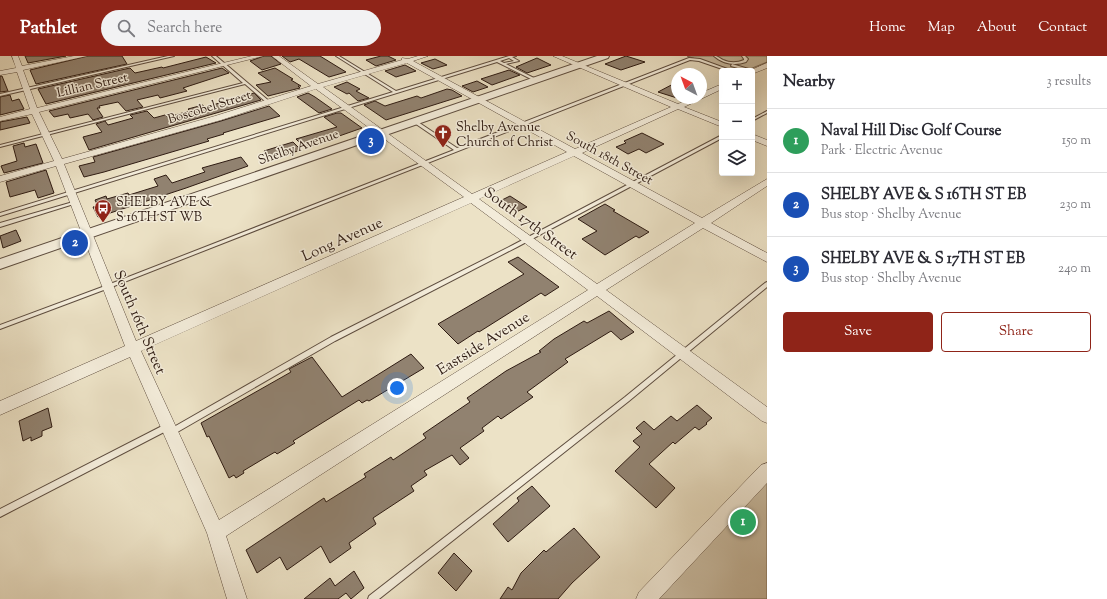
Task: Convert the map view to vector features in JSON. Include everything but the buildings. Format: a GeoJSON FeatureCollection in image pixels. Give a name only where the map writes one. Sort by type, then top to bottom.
{"type":"FeatureCollection","features":[{"type":"Feature","properties":{"kind":"street","name":"South 16th Street"},"geometry":{"type":"LineString","coordinates":[[16,56],[34,110],[59,162],[132,349],[216,532],[237,599]]}},
{"type":"Feature","properties":{"kind":"street"},"geometry":{"type":"LineString","coordinates":[[0,73],[84,56]]}},
{"type":"Feature","properties":{"kind":"street","name":"Lillian Street"},"geometry":{"type":"LineString","coordinates":[[0,118],[260,56]]}},
{"type":"Feature","properties":{"kind":"street","name":"South 17th Street"},"geometry":{"type":"LineString","coordinates":[[275,56],[348,107],[767,416]]}},
{"type":"Feature","properties":{"kind":"street","name":"South 18th Street"},"geometry":{"type":"LineString","coordinates":[[399,56],[767,258]]}},
{"type":"Feature","properties":{"kind":"street","name":"Boscobel Street"},"geometry":{"type":"LineString","coordinates":[[0,178],[218,118],[318,86],[425,56]]}},
{"type":"Feature","properties":{"kind":"street"},"geometry":{"type":"LineString","coordinates":[[556,56],[719,124]]}},
{"type":"Feature","properties":{"kind":"street","name":"Shelby Avenue"},"geometry":{"type":"LineString","coordinates":[[0,264],[605,56]]}},
{"type":"Feature","properties":{"kind":"street"},"geometry":{"type":"LineString","coordinates":[[755,70],[767,65]]}},
{"type":"Feature","properties":{"kind":"street"},"geometry":{"type":"LineString","coordinates":[[755,72],[767,76]]}},
{"type":"Feature","properties":{"kind":"street"},"geometry":{"type":"LineString","coordinates":[[707,93],[719,87]]}},
{"type":"Feature","properties":{"kind":"street","name":"Long Avenue"},"geometry":{"type":"LineString","coordinates":[[0,408],[685,104]]}},
{"type":"Feature","properties":{"kind":"street"},"geometry":{"type":"LineString","coordinates":[[755,138],[767,143]]}},
{"type":"Feature","properties":{"kind":"street","name":"Eastside Avenue"},"geometry":{"type":"LineString","coordinates":[[216,532],[704,224],[767,182]]}},
{"type":"Feature","properties":{"kind":"street"},"geometry":{"type":"LineString","coordinates":[[646,599],[767,471]]}},
{"type":"Feature","properties":{"kind":"lane"},"geometry":{"type":"LineString","coordinates":[[0,94],[172,56]]}},
{"type":"Feature","properties":{"kind":"lane"},"geometry":{"type":"LineString","coordinates":[[214,56],[268,102]]}},
{"type":"Feature","properties":{"kind":"lane"},"geometry":{"type":"LineString","coordinates":[[337,56],[396,92]]}},
{"type":"Feature","properties":{"kind":"lane"},"geometry":{"type":"LineString","coordinates":[[0,225],[73,198],[348,107],[514,56]]}},
{"type":"Feature","properties":{"kind":"lane"},"geometry":{"type":"LineString","coordinates":[[715,56],[725,62],[743,68]]}},
{"type":"Feature","properties":{"kind":"lane"},"geometry":{"type":"LineString","coordinates":[[725,62],[742,62],[746,60],[743,56]]}},
{"type":"Feature","properties":{"kind":"lane"},"geometry":{"type":"LineString","coordinates":[[504,64],[517,61],[509,57]]}},
{"type":"Feature","properties":{"kind":"lane"},"geometry":{"type":"LineString","coordinates":[[0,327],[107,287],[624,84],[692,59],[721,68]]}},
{"type":"Feature","properties":{"kind":"lane"},"geometry":{"type":"LineString","coordinates":[[497,61],[536,80]]}},
{"type":"Feature","properties":{"kind":"lane"},"geometry":{"type":"LineString","coordinates":[[0,146],[246,83]]}},
{"type":"Feature","properties":{"kind":"lane"},"geometry":{"type":"LineString","coordinates":[[755,118],[767,112]]}},
{"type":"Feature","properties":{"kind":"lane"},"geometry":{"type":"LineString","coordinates":[[414,121],[457,150]]}},
{"type":"Feature","properties":{"kind":"lane"},"geometry":{"type":"LineString","coordinates":[[0,513],[170,429],[333,339],[414,299],[633,185],[719,138]]}},
{"type":"Feature","properties":{"kind":"lane"},"geometry":{"type":"LineString","coordinates":[[0,215],[73,198]]}},
{"type":"Feature","properties":{"kind":"lane"},"geometry":{"type":"LineString","coordinates":[[372,599],[683,354],[767,284]]}},
{"type":"Feature","properties":{"kind":"shaded area"},"geometry":{"type":"Polygon","coordinates":[[[687,56],[767,56],[767,62],[752,68],[723,68],[687,56]]]}},
{"type":"Feature","properties":{"kind":"shaded area"},"geometry":{"type":"Polygon","coordinates":[[[767,471],[767,599],[646,599],[767,471]]]}},
{"type":"Feature","properties":{"kind":"place","name":"SHELBY AVE & S 17TH ST EB"},"geometry":{"type":"Point","coordinates":[371,141]}},
{"type":"Feature","properties":{"kind":"place","name":"Shelby Avenue Church of Christ"},"geometry":{"type":"Point","coordinates":[443,148]}},
{"type":"Feature","properties":{"kind":"place","name":"SHELBY AVE & S 16TH ST WB"},"geometry":{"type":"Point","coordinates":[103,223]}},
{"type":"Feature","properties":{"kind":"place","name":"SHELBY AVE & S 16TH ST EB"},"geometry":{"type":"Point","coordinates":[75,243]}},
{"type":"Feature","properties":{"kind":"place","name":"Naval Hill Disc Golf Course"},"geometry":{"type":"Point","coordinates":[743,522]}}]}
